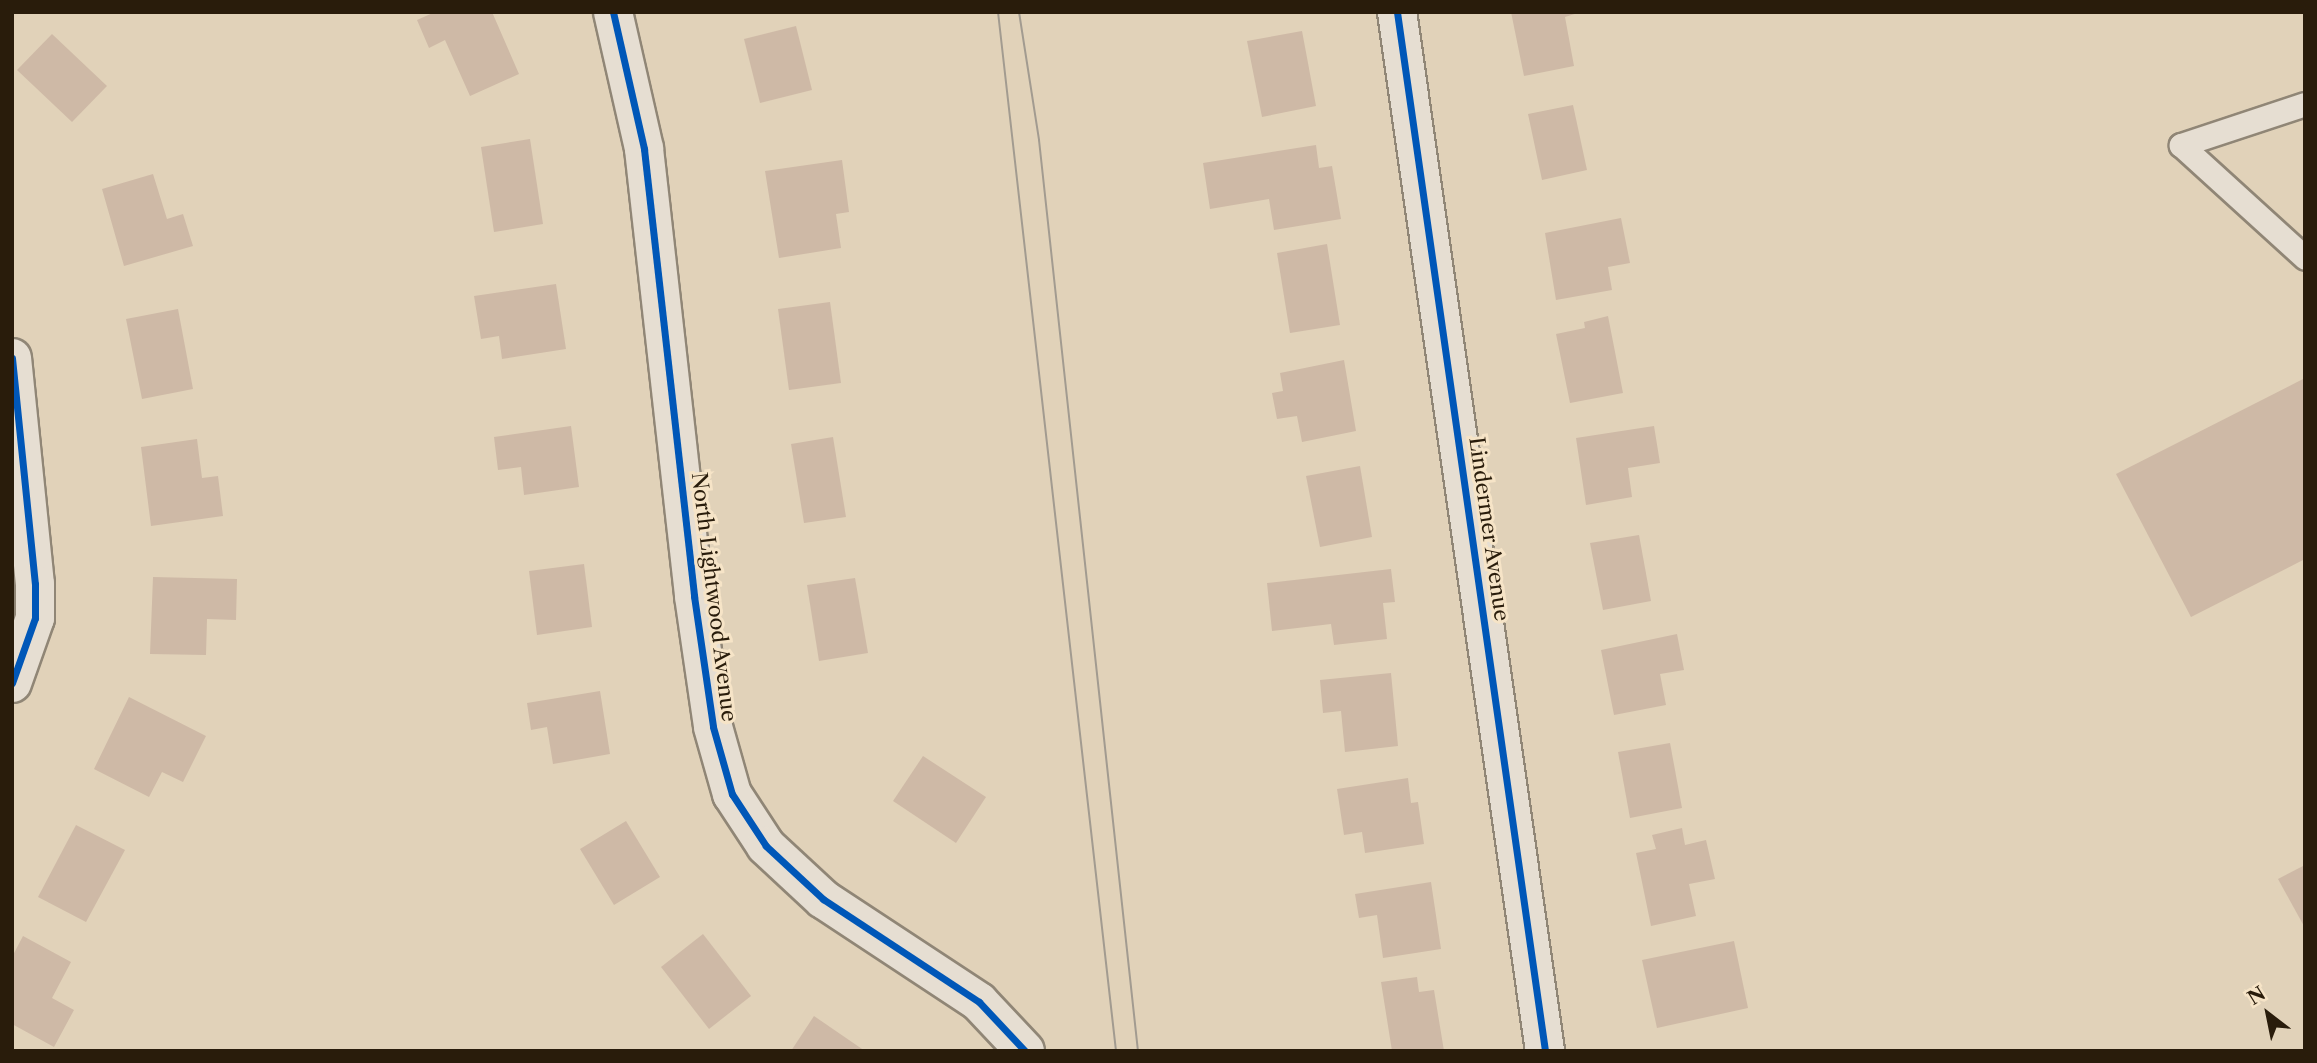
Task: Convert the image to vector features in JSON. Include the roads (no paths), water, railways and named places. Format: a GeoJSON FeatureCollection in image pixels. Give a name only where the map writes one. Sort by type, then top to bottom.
{"type":"FeatureCollection","features":[{"type":"Feature","properties":{"kind":"street","name":"North Lightwood Avenue"},"geometry":{"type":"LineString","coordinates":[[613,12],[644,149],[694,596],[713,727],[732,794],[765,846],[823,899],[979,1002],[1026,1051]]}},
{"type":"Feature","properties":{"kind":"street","name":"Lindermer Avenue"},"geometry":{"type":"LineString","coordinates":[[1397,12],[1545,1051]]}},
{"type":"Feature","properties":{"kind":"street"},"geometry":{"type":"LineString","coordinates":[[12,358],[20,397],[35,584],[35,618],[12,683]]}},
{"type":"Feature","properties":{"kind":"lane"},"geometry":{"type":"LineString","coordinates":[[2305,104],[2181,145],[2305,258]]}},
{"type":"Feature","properties":{"kind":"tram line"},"geometry":{"type":"LineString","coordinates":[[998,12],[1116,1051]]}},
{"type":"Feature","properties":{"kind":"tram line"},"geometry":{"type":"LineString","coordinates":[[1019,12],[1039,140],[1138,1051]]}}]}
